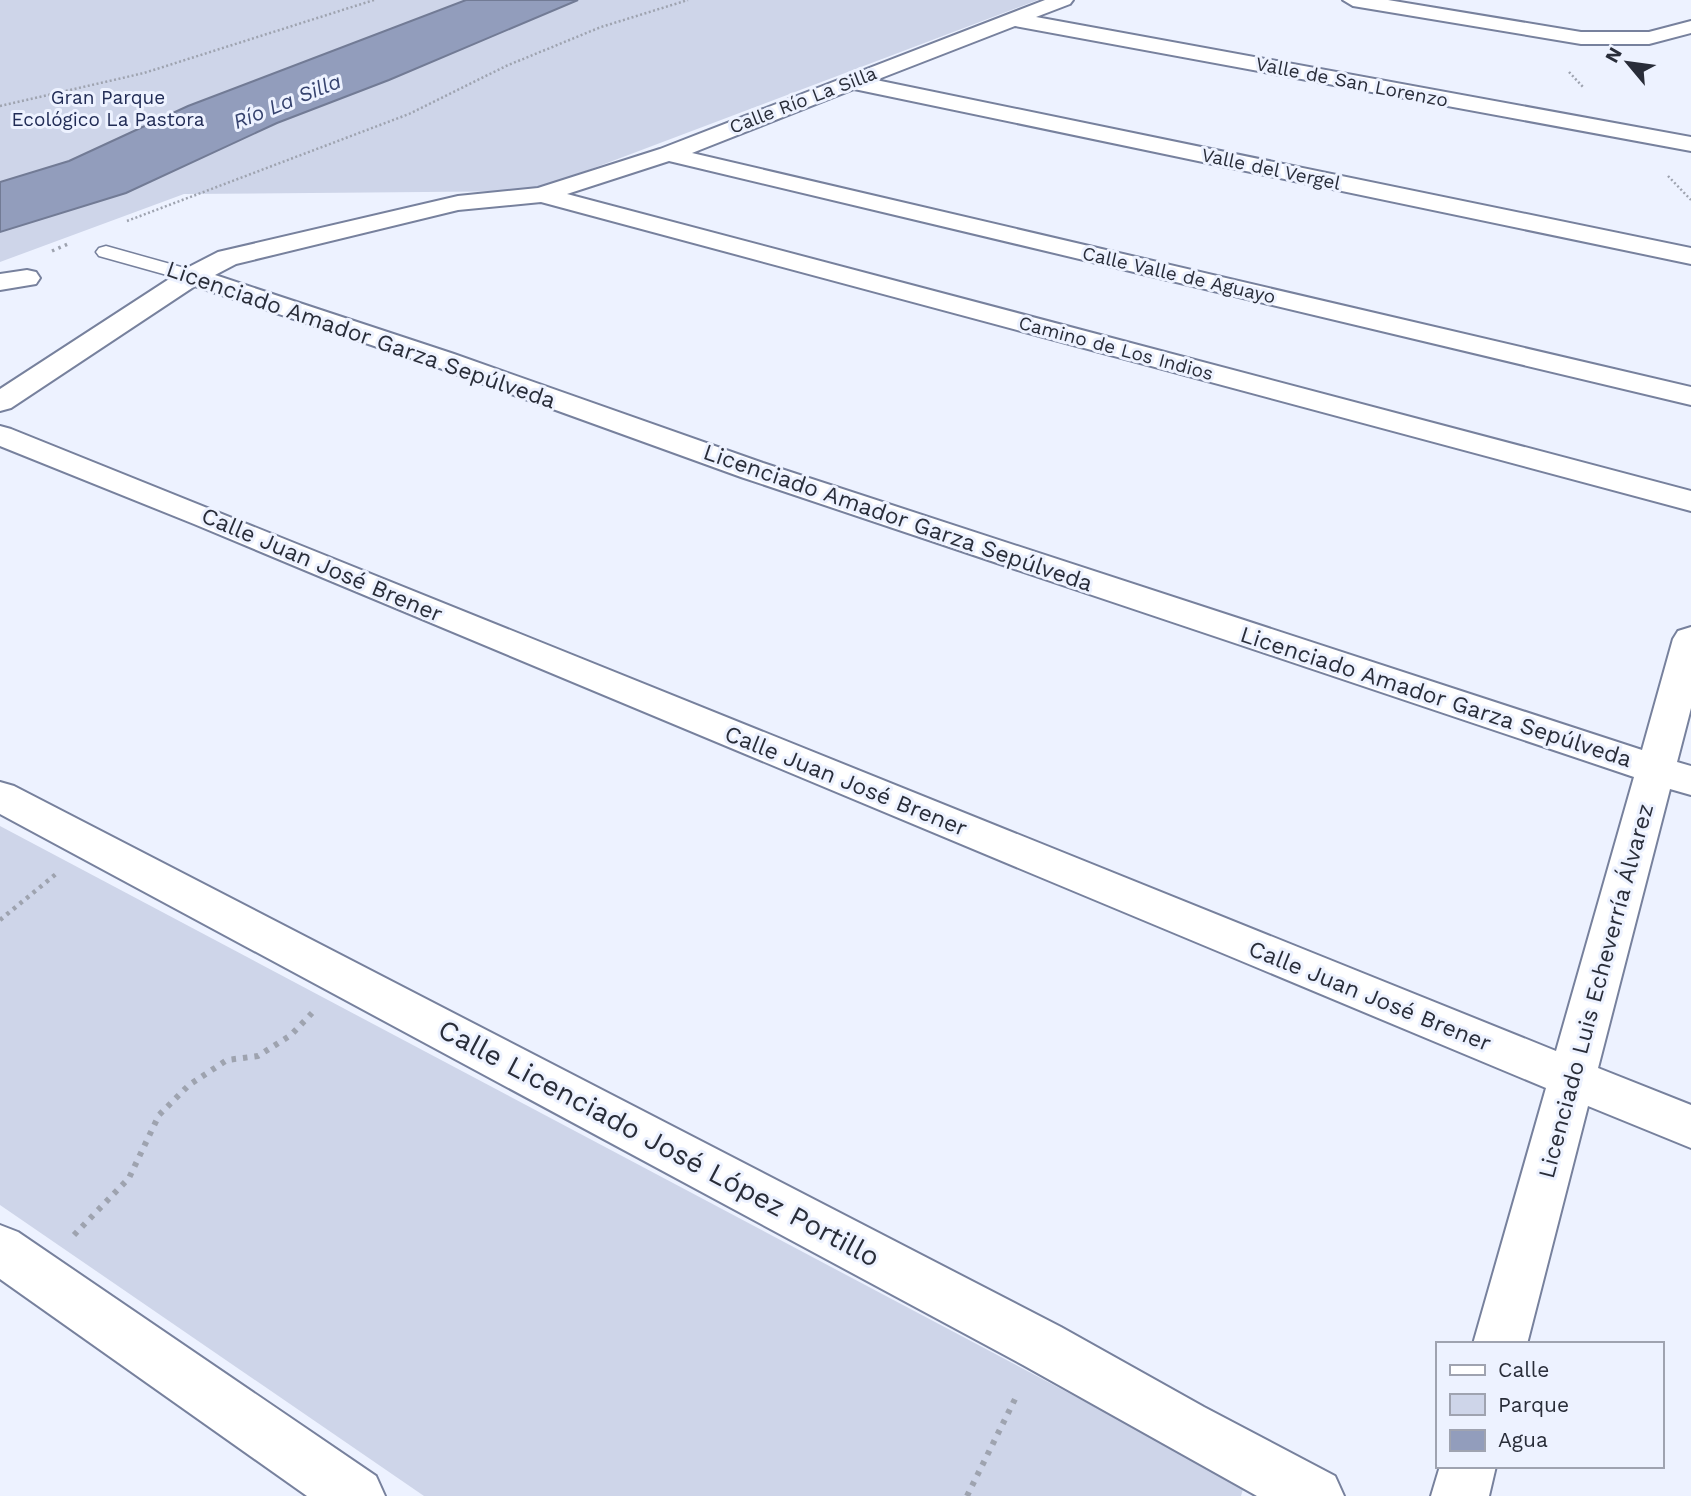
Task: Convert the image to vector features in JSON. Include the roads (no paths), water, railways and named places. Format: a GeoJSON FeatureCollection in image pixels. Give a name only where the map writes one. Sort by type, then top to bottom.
{"type":"FeatureCollection","features":[{"type":"Feature","properties":{"kind":"street","name":"Calle Río La Silla"},"geometry":{"type":"LineString","coordinates":[[541,195],[668,154],[1063,0]]}},
{"type":"Feature","properties":{"kind":"street"},"geometry":{"type":"LineString","coordinates":[[1353,0],[1530,31],[1618,40],[1649,38],[1691,27]]}},
{"type":"Feature","properties":{"kind":"street"},"geometry":{"type":"LineString","coordinates":[[1382,5],[1404,0]]}},
{"type":"Feature","properties":{"kind":"street"},"geometry":{"type":"LineString","coordinates":[[1491,0],[1530,31]]}},
{"type":"Feature","properties":{"kind":"street","name":"Valle de San Lorenzo"},"geometry":{"type":"LineString","coordinates":[[1012,19],[1691,144]]}},
{"type":"Feature","properties":{"kind":"street","name":"Valle del Vergel"},"geometry":{"type":"LineString","coordinates":[[852,82],[1691,256]]}},
{"type":"Feature","properties":{"kind":"street","name":"Calle Valle de Aguayo"},"geometry":{"type":"LineString","coordinates":[[668,154],[1691,396]]}},
{"type":"Feature","properties":{"kind":"street"},"geometry":{"type":"LineString","coordinates":[[0,402],[192,276],[227,258],[458,203],[541,195]]}},
{"type":"Feature","properties":{"kind":"street","name":"Camino de Los Indios"},"geometry":{"type":"LineString","coordinates":[[541,195],[1691,501]]}},
{"type":"Feature","properties":{"kind":"street","name":"Licenciado Amador Garza Sepúlveda"},"geometry":{"type":"LineString","coordinates":[[192,276],[444,360],[752,470],[1673,776]]}},
{"type":"Feature","properties":{"kind":"street"},"geometry":{"type":"LineString","coordinates":[[0,282],[27,278]]}},
{"type":"Feature","properties":{"kind":"street","name":"Calle Juan José Brener"},"geometry":{"type":"LineString","coordinates":[[0,435],[206,517],[1691,1127]]}},
{"type":"Feature","properties":{"kind":"street","name":"Licenciado Luis Echeverría Álvarez"},"geometry":{"type":"LineString","coordinates":[[1501,1342],[1571,1078],[1673,776],[1691,639]]}},
{"type":"Feature","properties":{"kind":"street","name":"Calle Licenciado José López Portillo"},"geometry":{"type":"LineString","coordinates":[[0,796],[1042,1346],[1184,1427],[1315,1496]]}},
{"type":"Feature","properties":{"kind":"street"},"geometry":{"type":"LineString","coordinates":[[18,1261],[356,1496]]}},
{"type":"Feature","properties":{"kind":"street"},"geometry":{"type":"LineString","coordinates":[[1460,1496],[1467,1468]]}},
{"type":"Feature","properties":{"kind":"lane","name":"Licenciado Amador Garza Sepúlveda"},"geometry":{"type":"LineString","coordinates":[[106,252],[192,276]]}},
{"type":"Feature","properties":{"kind":"water","name":"Río La Silla"},"geometry":{"type":"Polygon","coordinates":[[[466,0],[578,0],[389,80],[277,123],[126,193],[0,232],[0,182],[69,161],[188,106],[466,0]]]}},
{"type":"Feature","properties":{"kind":"park label","name":"Gran Parque Ecológico La Pastora"},"geometry":{"type":"Point","coordinates":[108,108]}}]}
